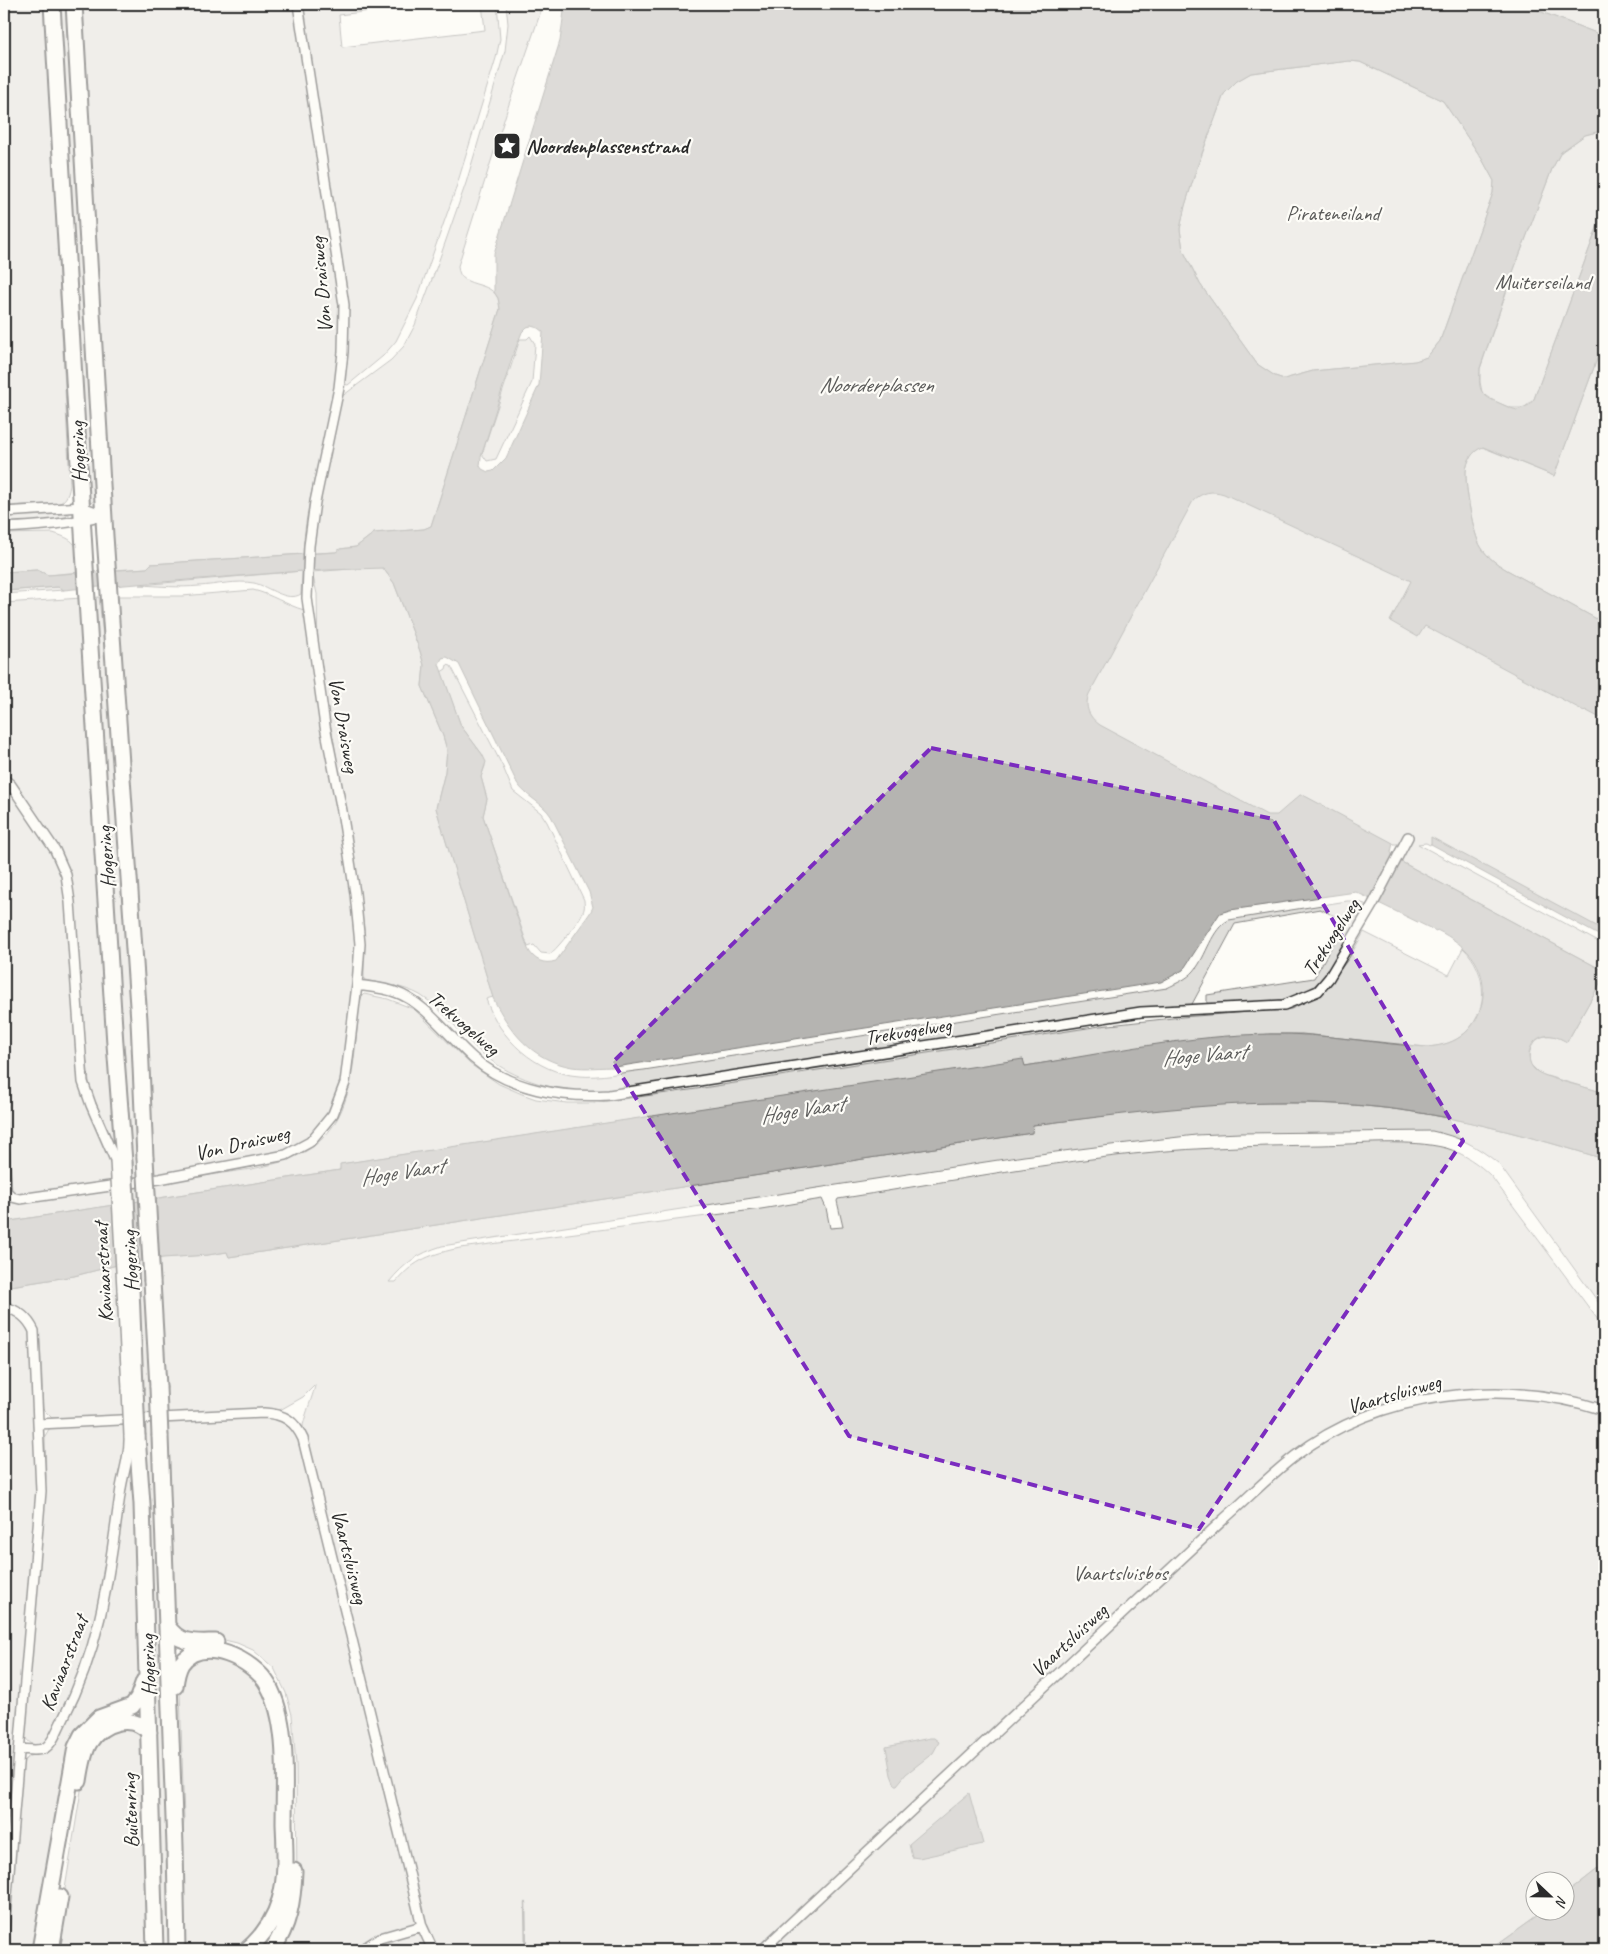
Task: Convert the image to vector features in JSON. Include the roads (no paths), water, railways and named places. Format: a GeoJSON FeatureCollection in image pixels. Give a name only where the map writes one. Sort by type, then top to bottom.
{"type":"FeatureCollection","features":[{"type":"Feature","properties":{"kind":"highway","name":"Hogering"},"geometry":{"type":"LineString","coordinates":[[52,4],[84,560],[115,1035],[133,1436],[142,1504],[146,1669]]}},
{"type":"Feature","properties":{"kind":"highway","name":"Hogering"},"geometry":{"type":"LineString","coordinates":[[74,4],[109,600],[138,1001],[158,1387],[170,1707]]}},
{"type":"Feature","properties":{"kind":"highway"},"geometry":{"type":"LineString","coordinates":[[168,1627],[177,1637],[185,1642],[224,1643],[247,1651],[269,1669],[283,1695],[288,1712],[292,1751],[295,1821],[294,1875],[288,1919],[281,1937],[272,1950]]}},
{"type":"Feature","properties":{"kind":"highway"},"geometry":{"type":"LineString","coordinates":[[170,1707],[176,1676],[181,1664],[194,1654],[208,1652],[229,1654],[250,1665],[267,1683],[276,1705],[280,1722],[284,1768],[285,1854],[283,1884],[280,1901],[271,1922],[247,1950]]}},
{"type":"Feature","properties":{"kind":"highway"},"geometry":{"type":"LineString","coordinates":[[40,1950],[76,1747],[82,1734],[99,1718],[132,1706],[138,1698],[146,1669]]}},
{"type":"Feature","properties":{"kind":"highway","name":"Buitenring"},"geometry":{"type":"LineString","coordinates":[[146,1669],[155,1950]]}},
{"type":"Feature","properties":{"kind":"highway","name":"Buitenring"},"geometry":{"type":"LineString","coordinates":[[170,1707],[177,1950]]}},
{"type":"Feature","properties":{"kind":"highway"},"geometry":{"type":"LineString","coordinates":[[51,1950],[79,1776],[89,1744],[102,1729],[117,1722],[138,1723],[149,1732]]}},
{"type":"Feature","properties":{"kind":"street","name":"Von Draisweg"},"geometry":{"type":"LineString","coordinates":[[4,1144],[6,1190],[12,1197],[20,1199],[235,1166],[286,1155],[310,1142],[333,1114],[345,1083],[358,985],[360,944],[355,893],[342,811],[325,726],[308,615],[308,577],[309,546],[315,502],[339,388],[345,324],[342,280],[298,4]]}},
{"type":"Feature","properties":{"kind":"street"},"geometry":{"type":"LineString","coordinates":[[4,512],[104,515]]}},
{"type":"Feature","properties":{"kind":"street"},"geometry":{"type":"LineString","coordinates":[[4,528],[56,524],[82,514],[104,515]]}},
{"type":"Feature","properties":{"kind":"street"},"geometry":{"type":"LineString","coordinates":[[4,779],[11,785],[55,850],[66,875],[70,902],[83,1082],[91,1105],[120,1161]]}},
{"type":"Feature","properties":{"kind":"street","name":"Trekvogelweg"},"geometry":{"type":"LineString","coordinates":[[358,985],[395,992],[417,1004],[474,1059],[499,1076],[527,1087],[558,1094],[584,1096],[609,1095],[1141,1012],[1284,1005],[1318,991],[1329,978],[1408,837]]}},
{"type":"Feature","properties":{"kind":"street"},"geometry":{"type":"LineString","coordinates":[[4,1307],[22,1315],[34,1331],[41,1491],[4,1930]]}},
{"type":"Feature","properties":{"kind":"street","name":"Vaartsluisweg"},"geometry":{"type":"LineString","coordinates":[[762,1950],[1224,1519],[1296,1455],[1338,1430],[1372,1414],[1447,1395],[1507,1392],[1557,1398],[1604,1410]]}},
{"type":"Feature","properties":{"kind":"street","name":"Vaartsluisweg"},"geometry":{"type":"LineString","coordinates":[[39,1424],[264,1413],[284,1417],[296,1425],[304,1439],[422,1926],[433,1950]]}},
{"type":"Feature","properties":{"kind":"street","name":"Kaviaarstraat"},"geometry":{"type":"LineString","coordinates":[[19,1749],[39,1750],[48,1745],[70,1704],[88,1659],[108,1586],[122,1480],[133,1436]]}},
{"type":"Feature","properties":{"kind":"street"},"geometry":{"type":"LineString","coordinates":[[361,1950],[380,1938],[422,1926]]}},
{"type":"Feature","properties":{"kind":"water","name":"Noorderplassen"},"geometry":{"type":"Polygon","coordinates":[[[565,4],[1531,4],[1539,11],[1604,36],[1604,130],[1585,135],[1561,152],[1552,169],[1513,272],[1480,368],[1481,389],[1491,399],[1517,410],[1529,405],[1534,399],[1604,209],[1604,340],[1554,476],[1483,447],[1471,457],[1466,471],[1466,478],[1472,522],[1478,541],[1486,554],[1507,570],[1604,623],[1604,720],[1425,626],[1418,637],[1390,621],[1411,581],[1224,494],[1215,492],[1204,494],[1193,501],[1089,694],[1087,707],[1090,715],[1100,725],[1267,815],[1277,815],[1300,795],[1303,795],[1393,843],[1391,852],[1394,858],[1604,971],[1604,976],[1567,1042],[1551,1036],[1540,1038],[1532,1044],[1529,1059],[1531,1065],[1539,1073],[1604,1093],[1604,1159],[1491,1127],[1434,1115],[1376,1107],[1290,1103],[1204,1106],[1033,1125],[1032,1133],[229,1257],[227,1252],[163,1258],[117,1265],[74,1276],[4,1287],[4,1222],[340,1170],[340,1164],[1023,1059],[1025,1066],[1178,1041],[1271,1034],[1310,1035],[1427,1047],[1448,1043],[1460,1037],[1475,1022],[1482,1002],[1482,981],[1480,970],[1468,952],[1458,943],[1437,930],[1356,892],[1220,913],[1183,970],[1161,982],[615,1067],[577,1068],[558,1063],[545,1058],[524,1043],[507,1022],[493,998],[436,808],[445,772],[447,750],[422,686],[424,665],[420,651],[394,583],[383,568],[302,571],[64,590],[58,587],[4,591],[4,572],[37,570],[48,575],[147,568],[151,564],[336,552],[340,549],[356,547],[374,533],[424,529],[431,526],[500,309],[498,298],[494,292],[494,254],[560,41],[565,4]],[[1349,61],[1251,73],[1237,81],[1224,94],[1197,167],[1180,229],[1183,250],[1200,284],[1257,364],[1275,376],[1284,379],[1313,371],[1415,361],[1427,357],[1440,341],[1493,193],[1494,181],[1482,159],[1443,101],[1360,62],[1349,61]],[[527,327],[522,332],[512,358],[481,457],[480,466],[488,472],[493,471],[506,458],[539,385],[543,332],[538,328],[527,327]],[[447,657],[442,658],[439,664],[461,726],[486,762],[481,777],[487,799],[483,816],[528,949],[539,961],[556,961],[593,907],[589,892],[551,816],[517,783],[459,664],[447,657]]]}},
{"type":"Feature","properties":{"kind":"water"},"geometry":{"type":"Polygon","coordinates":[[[1431,837],[1604,930],[1604,938],[1431,844],[1431,837]]]}},
{"type":"Feature","properties":{"kind":"water"},"geometry":{"type":"Polygon","coordinates":[[[934,1738],[939,1742],[933,1753],[895,1785],[891,1775],[886,1747],[934,1738]]]}},
{"type":"Feature","properties":{"kind":"water"},"geometry":{"type":"Polygon","coordinates":[[[969,1793],[983,1844],[919,1858],[912,1857],[909,1844],[969,1793]]]}},
{"type":"Feature","properties":{"kind":"water"},"geometry":{"type":"Polygon","coordinates":[[[1604,1864],[1604,1947],[1600,1950],[1489,1950],[1528,1922],[1576,1922],[1576,1886],[1604,1864]]]}},
{"type":"Feature","properties":{"kind":"waterway"},"geometry":{"type":"LineString","coordinates":[[525,1903],[526,1950]]}},
{"type":"Feature","properties":{"kind":"place","name":"Noordenplassenstrand"},"geometry":{"type":"Point","coordinates":[507,146]}},
{"type":"Feature","properties":{"kind":"park label","name":"Pirateneiland"},"geometry":{"type":"Point","coordinates":[1333,213]}},
{"type":"Feature","properties":{"kind":"park label","name":"Muiterseiland"},"geometry":{"type":"Point","coordinates":[1543,282]}},
{"type":"Feature","properties":{"kind":"park label","name":"Vaartsluisbos"},"geometry":{"type":"Point","coordinates":[1120,1573]}},
{"type":"Feature","properties":{"kind":"water label","name":"Hoge Vaart"},"geometry":{"type":"Point","coordinates":[1204,1055]}},
{"type":"Feature","properties":{"kind":"water label","name":"Hoge Vaart"},"geometry":{"type":"Point","coordinates":[802,1110]}},
{"type":"Feature","properties":{"kind":"water label","name":"Hoge Vaart"},"geometry":{"type":"Point","coordinates":[402,1172]}}]}
